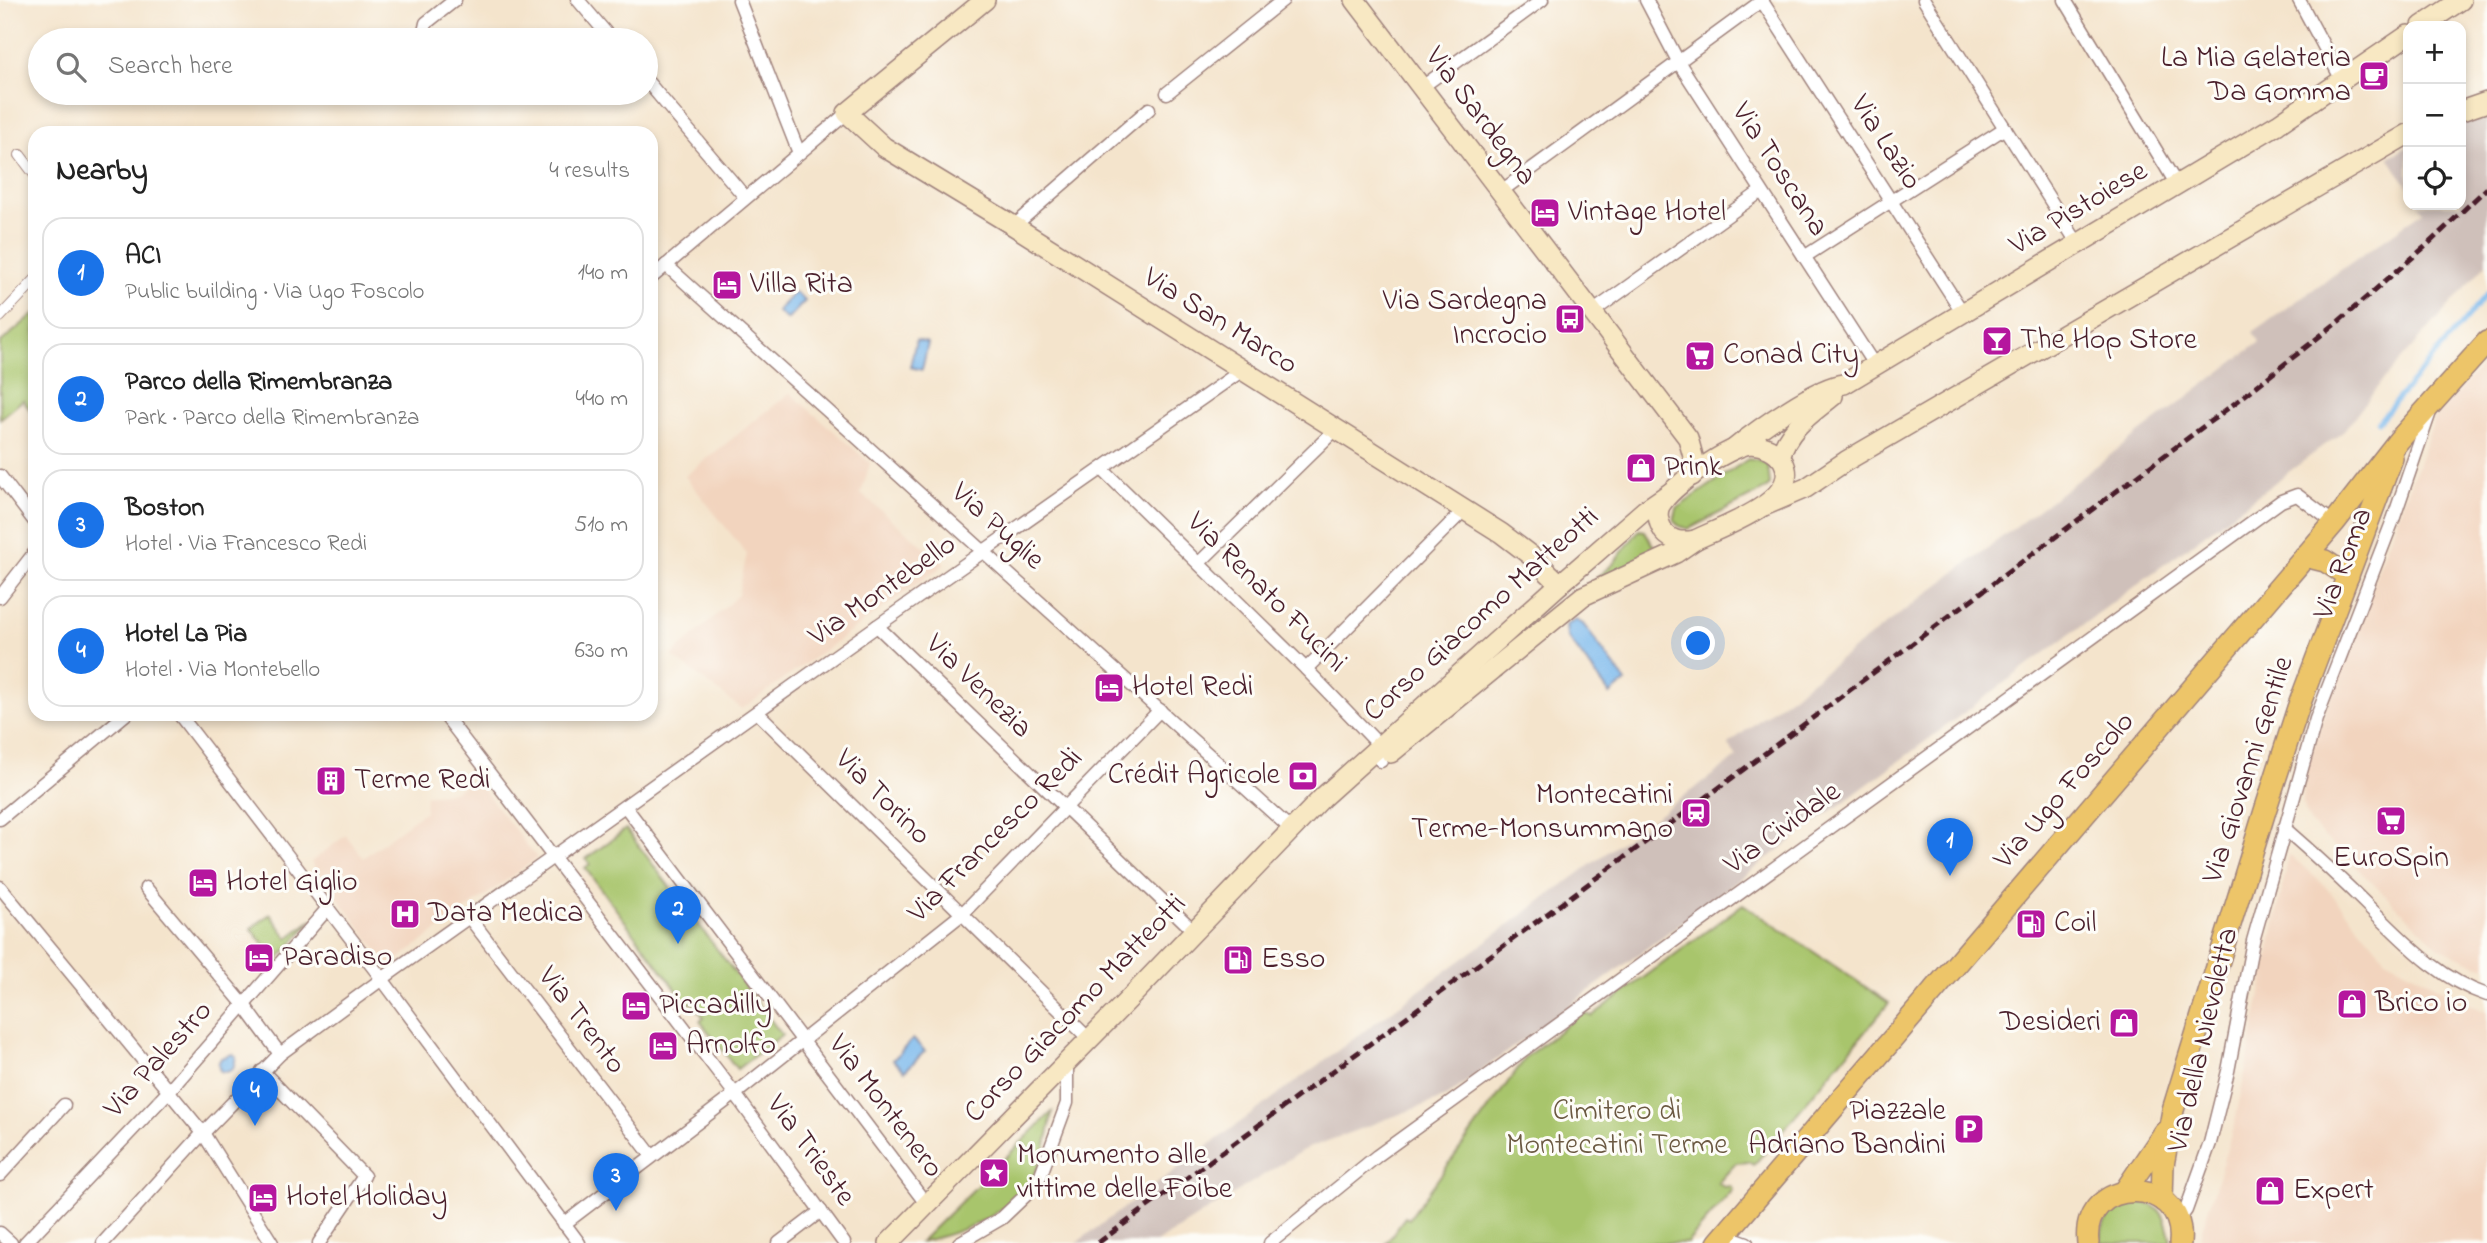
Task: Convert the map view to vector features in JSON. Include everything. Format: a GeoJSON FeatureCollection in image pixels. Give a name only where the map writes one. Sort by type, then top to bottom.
{"type":"FeatureCollection","features":[{"type":"Feature","properties":{"kind":"main road"},"geometry":{"type":"LineString","coordinates":[[847,113],[985,0]]}},
{"type":"Feature","properties":{"kind":"main road","name":"Via Sardegna"},"geometry":{"type":"LineString","coordinates":[[1355,0],[1688,438],[1694,460],[1692,476]]}},
{"type":"Feature","properties":{"kind":"main road"},"geometry":{"type":"LineString","coordinates":[[2429,21],[2460,0]]}},
{"type":"Feature","properties":{"kind":"main road","name":"Via Pistoiese"},"geometry":{"type":"LineString","coordinates":[[1692,476],[1779,417],[1823,391],[1844,384],[1875,366],[2177,185],[2343,82],[2403,39]]}},
{"type":"Feature","properties":{"kind":"main road"},"geometry":{"type":"LineString","coordinates":[[2466,109],[2485,103]]}},
{"type":"Feature","properties":{"kind":"main road","name":"Via San Marco"},"geometry":{"type":"LineString","coordinates":[[847,113],[884,147],[1464,510],[1530,555],[1560,584]]}},
{"type":"Feature","properties":{"kind":"main road"},"geometry":{"type":"LineString","coordinates":[[1735,448],[1757,445],[1784,455],[1812,472],[1846,461],[2403,137]]}},
{"type":"Feature","properties":{"kind":"main road","name":"Via Roma"},"geometry":{"type":"LineString","coordinates":[[2399,440],[2487,342]]}},
{"type":"Feature","properties":{"kind":"main road","name":"Via Pistoiese"},"geometry":{"type":"LineString","coordinates":[[1784,455],[1795,427],[1844,384]]}},
{"type":"Feature","properties":{"kind":"main road"},"geometry":{"type":"LineString","coordinates":[[1764,506],[1783,489],[1787,474],[1784,455],[1786,427],[1779,417]]}},
{"type":"Feature","properties":{"kind":"main road","name":"Via Ugo Foscolo"},"geometry":{"type":"LineString","coordinates":[[1722,1239],[2334,523],[2399,440]]}},
{"type":"Feature","properties":{"kind":"main road","name":"Via Giovanni Gentile"},"geometry":{"type":"LineString","coordinates":[[2170,1124],[2298,708],[2399,440]]}},
{"type":"Feature","properties":{"kind":"main road","name":"Corso Giacomo Matteotti"},"geometry":{"type":"LineString","coordinates":[[889,1243],[1323,797],[1583,596],[1676,553],[1695,540],[1764,506],[1806,488],[1846,461]]}},
{"type":"Feature","properties":{"kind":"main road","name":"Corso Giacomo Matteotti"},"geometry":{"type":"LineString","coordinates":[[1380,753],[1560,584],[1645,510],[1692,476]]}},
{"type":"Feature","properties":{"kind":"main road"},"geometry":{"type":"LineString","coordinates":[[1671,492],[1660,507],[1660,525],[1666,535],[1674,540],[1695,540]]}},
{"type":"Feature","properties":{"kind":"main road"},"geometry":{"type":"LineString","coordinates":[[2305,556],[2325,561],[2348,576]]}},
{"type":"Feature","properties":{"kind":"main road"},"geometry":{"type":"LineString","coordinates":[[2124,1191],[2170,1124]]}},
{"type":"Feature","properties":{"kind":"main road"},"geometry":{"type":"LineString","coordinates":[[2162,1200],[2163,1165],[2170,1124]]}},
{"type":"Feature","properties":{"kind":"main road"},"geometry":{"type":"LineString","coordinates":[[2088,1243],[2089,1226],[2099,1206],[2124,1191],[2144,1192],[2169,1206],[2178,1221],[2180,1243]]}},
{"type":"Feature","properties":{"kind":"street"},"geometry":{"type":"LineString","coordinates":[[425,28],[426,23],[455,0]]}},
{"type":"Feature","properties":{"kind":"street"},"geometry":{"type":"LineString","coordinates":[[578,0],[600,28]]}},
{"type":"Feature","properties":{"kind":"street"},"geometry":{"type":"LineString","coordinates":[[739,0],[799,153]]}},
{"type":"Feature","properties":{"kind":"street"},"geometry":{"type":"LineString","coordinates":[[1167,93],[1283,0]]}},
{"type":"Feature","properties":{"kind":"street"},"geometry":{"type":"LineString","coordinates":[[1422,87],[1542,0]]}},
{"type":"Feature","properties":{"kind":"street","name":"Via Toscana"},"geometry":{"type":"LineString","coordinates":[[1646,0],[1679,63],[1875,366]]}},
{"type":"Feature","properties":{"kind":"street"},"geometry":{"type":"LineString","coordinates":[[1500,192],[1763,0]]}},
{"type":"Feature","properties":{"kind":"street","name":"Via Lazio"},"geometry":{"type":"LineString","coordinates":[[1763,0],[1963,313]]}},
{"type":"Feature","properties":{"kind":"street"},"geometry":{"type":"LineString","coordinates":[[1924,0],[2078,244]]}},
{"type":"Feature","properties":{"kind":"street"},"geometry":{"type":"LineString","coordinates":[[2064,0],[2177,185]]}},
{"type":"Feature","properties":{"kind":"street"},"geometry":{"type":"LineString","coordinates":[[2299,0],[2343,82]]}},
{"type":"Feature","properties":{"kind":"street"},"geometry":{"type":"LineString","coordinates":[[658,94],[746,197]]}},
{"type":"Feature","properties":{"kind":"street"},"geometry":{"type":"LineString","coordinates":[[1014,226],[1149,109]]}},
{"type":"Feature","properties":{"kind":"street"},"geometry":{"type":"LineString","coordinates":[[658,272],[847,113]]}},
{"type":"Feature","properties":{"kind":"street"},"geometry":{"type":"LineString","coordinates":[[1804,257],[2004,128]]}},
{"type":"Feature","properties":{"kind":"street"},"geometry":{"type":"LineString","coordinates":[[20,155],[28,165]]}},
{"type":"Feature","properties":{"kind":"street"},"geometry":{"type":"LineString","coordinates":[[1591,313],[1760,192]]}},
{"type":"Feature","properties":{"kind":"street","name":"Via Puglie"},"geometry":{"type":"LineString","coordinates":[[666,265],[1160,710],[1299,823]]}},
{"type":"Feature","properties":{"kind":"street"},"geometry":{"type":"LineString","coordinates":[[0,317],[28,287]]}},
{"type":"Feature","properties":{"kind":"street","name":"Via Montebello"},"geometry":{"type":"LineString","coordinates":[[382,979],[877,626],[1241,371]]}},
{"type":"Feature","properties":{"kind":"street","name":"Via Roma"},"geometry":{"type":"LineString","coordinates":[[2284,828],[2316,719],[2393,520],[2433,402]]}},
{"type":"Feature","properties":{"kind":"street"},"geometry":{"type":"LineString","coordinates":[[1199,563],[1336,429]]}},
{"type":"Feature","properties":{"kind":"street","name":"Via Renato Fucini"},"geometry":{"type":"LineString","coordinates":[[1102,469],[1306,669],[1380,753]]}},
{"type":"Feature","properties":{"kind":"street"},"geometry":{"type":"LineString","coordinates":[[0,477],[28,514]]}},
{"type":"Feature","properties":{"kind":"street","name":"Via Cividale"},"geometry":{"type":"LineString","coordinates":[[1270,1243],[1377,1156],[2289,496],[2301,497],[2334,523]]}},
{"type":"Feature","properties":{"kind":"street"},"geometry":{"type":"LineString","coordinates":[[1306,669],[1464,510]]}},
{"type":"Feature","properties":{"kind":"street"},"geometry":{"type":"LineString","coordinates":[[0,597],[28,561]]}},
{"type":"Feature","properties":{"kind":"street","name":"Via Venezia"},"geometry":{"type":"LineString","coordinates":[[877,626],[1194,931]]}},
{"type":"Feature","properties":{"kind":"street","name":"Via Francesco Redi"},"geometry":{"type":"LineString","coordinates":[[564,1224],[735,1094],[962,914],[1160,710]]}},
{"type":"Feature","properties":{"kind":"street","name":"Via Torino"},"geometry":{"type":"LineString","coordinates":[[758,713],[1089,1040]]}},
{"type":"Feature","properties":{"kind":"street"},"geometry":{"type":"LineString","coordinates":[[0,819],[118,721]]}},
{"type":"Feature","properties":{"kind":"street"},"geometry":{"type":"LineString","coordinates":[[184,721],[382,979],[577,1242]]}},
{"type":"Feature","properties":{"kind":"street","name":"Via Trieste"},"geometry":{"type":"LineString","coordinates":[[449,721],[735,1094],[844,1243]]}},
{"type":"Feature","properties":{"kind":"street","name":"Via Montenero"},"geometry":{"type":"LineString","coordinates":[[625,806],[927,1205]]}},
{"type":"Feature","properties":{"kind":"street"},"geometry":{"type":"LineString","coordinates":[[2284,828],[2337,875],[2411,950],[2446,976],[2487,995]]}},
{"type":"Feature","properties":{"kind":"street","name":"Via della Nievoletta"},"geometry":{"type":"LineString","coordinates":[[2178,1221],[2186,1210],[2210,1143],[2228,1071],[2253,941],[2284,828]]}},
{"type":"Feature","properties":{"kind":"street"},"geometry":{"type":"LineString","coordinates":[[0,887],[203,1133],[272,1243]]}},
{"type":"Feature","properties":{"kind":"street"},"geometry":{"type":"LineString","coordinates":[[146,888],[244,1005],[280,1054]]}},
{"type":"Feature","properties":{"kind":"street","name":"Via Palestro"},"geometry":{"type":"LineString","coordinates":[[25,1243],[169,1091],[328,908]]}},
{"type":"Feature","properties":{"kind":"street","name":"Via Trento"},"geometry":{"type":"LineString","coordinates":[[469,917],[652,1156]]}},
{"type":"Feature","properties":{"kind":"street"},"geometry":{"type":"LineString","coordinates":[[103,1243],[262,1071],[280,1054],[382,979]]}},
{"type":"Feature","properties":{"kind":"street"},"geometry":{"type":"LineString","coordinates":[[959,1243],[1002,1218],[1040,1177],[1068,1103],[1066,1062]]}},
{"type":"Feature","properties":{"kind":"street"},"geometry":{"type":"LineString","coordinates":[[262,1071],[364,1176],[318,1243]]}},
{"type":"Feature","properties":{"kind":"street"},"geometry":{"type":"LineString","coordinates":[[0,1175],[64,1105]]}},
{"type":"Feature","properties":{"kind":"street"},"geometry":{"type":"LineString","coordinates":[[779,1243],[821,1211]]}},
{"type":"Feature","properties":{"kind":"street"},"geometry":{"type":"LineString","coordinates":[[0,1233],[11,1243]]}},
{"type":"Feature","properties":{"kind":"street"},"geometry":{"type":"LineString","coordinates":[[1722,1239],[1747,1243]]}},
{"type":"Feature","properties":{"kind":"shaded area"},"geometry":{"type":"Polygon","coordinates":[[[2487,113],[2487,263],[2379,385],[2344,431],[1446,1097],[1303,1150],[1156,1243],[1076,1243],[1737,757],[1728,744],[2260,342],[2253,332],[2423,212],[2422,210],[2466,210],[2466,120],[2487,113]]]}},
{"type":"Feature","properties":{"kind":"shaded area"},"geometry":{"type":"Polygon","coordinates":[[[2403,150],[2403,179],[2389,157],[2403,150]]]}},
{"type":"Feature","properties":{"kind":"shaded area"},"geometry":{"type":"Polygon","coordinates":[[[2487,359],[2487,967],[2439,947],[2311,824],[2302,803],[2306,770],[2322,720],[2435,418],[2487,359]]]}},
{"type":"Feature","properties":{"kind":"shaded area"},"geometry":{"type":"Polygon","coordinates":[[[790,393],[870,463],[861,494],[945,564],[742,709],[672,656],[738,595],[747,554],[685,476],[790,393]]]}},
{"type":"Feature","properties":{"kind":"shaded area","name":"Data Medica"},"geometry":{"type":"Polygon","coordinates":[[[475,779],[537,858],[389,966],[311,862],[346,835],[363,858],[425,811],[426,795],[453,792],[475,779]]]}},
{"type":"Feature","properties":{"kind":"shaded area"},"geometry":{"type":"Polygon","coordinates":[[[2289,854],[2326,887],[2386,959],[2487,1013],[2487,1243],[2205,1243],[2200,1237],[2236,1118],[2289,854]]]}},
{"type":"Feature","properties":{"kind":"green space"},"geometry":{"type":"Polygon","coordinates":[[[28,319],[28,407],[23,400],[0,419],[0,343],[28,319]]]}},
{"type":"Feature","properties":{"kind":"green space"},"geometry":{"type":"Polygon","coordinates":[[[1748,459],[1768,466],[1770,485],[1689,529],[1674,521],[1677,508],[1748,459]]]}},
{"type":"Feature","properties":{"kind":"green space"},"geometry":{"type":"Polygon","coordinates":[[[1639,530],[1645,531],[1659,550],[1658,556],[1599,580],[1597,577],[1613,564],[1639,530]]]}},
{"type":"Feature","properties":{"kind":"green space"},"geometry":{"type":"Polygon","coordinates":[[[626,829],[782,1035],[737,1069],[700,1021],[704,1018],[692,1002],[688,1005],[585,868],[590,864],[586,859],[626,829]]]}},
{"type":"Feature","properties":{"kind":"green space","name":"Cimitero di Montecatini Terme"},"geometry":{"type":"Polygon","coordinates":[[[1743,904],[1889,1003],[1754,1165],[1750,1162],[1736,1163],[1718,1183],[1724,1187],[1731,1186],[1733,1190],[1687,1243],[1386,1243],[1405,1217],[1409,1219],[1527,1056],[1582,1013],[1592,1016],[1743,904]]]}},
{"type":"Feature","properties":{"kind":"green space"},"geometry":{"type":"Polygon","coordinates":[[[270,914],[288,938],[313,919],[278,960],[251,929],[270,914]]]}},
{"type":"Feature","properties":{"kind":"green space"},"geometry":{"type":"Polygon","coordinates":[[[1052,1112],[1045,1149],[1037,1169],[1012,1201],[979,1223],[920,1242],[1052,1112]]]}},
{"type":"Feature","properties":{"kind":"green space"},"geometry":{"type":"Polygon","coordinates":[[[2133,1202],[2157,1208],[2165,1219],[2171,1243],[2101,1243],[2102,1228],[2108,1216],[2125,1204],[2133,1202]]]}},
{"type":"Feature","properties":{"kind":"water"},"geometry":{"type":"Polygon","coordinates":[[[795,292],[805,301],[787,320],[777,311],[795,292]]]}},
{"type":"Feature","properties":{"kind":"water"},"geometry":{"type":"Polygon","coordinates":[[[916,340],[928,343],[922,370],[910,367],[916,340]]]}},
{"type":"Feature","properties":{"kind":"water"},"geometry":{"type":"Polygon","coordinates":[[[1576,620],[1583,624],[1626,682],[1610,694],[1567,636],[1566,625],[1576,620]]]}},
{"type":"Feature","properties":{"kind":"water"},"geometry":{"type":"Polygon","coordinates":[[[913,1039],[925,1051],[905,1071],[893,1060],[913,1039]]]}},
{"type":"Feature","properties":{"kind":"water"},"geometry":{"type":"Polygon","coordinates":[[[233,1054],[236,1057],[233,1069],[220,1071],[218,1064],[221,1058],[233,1054]]]}},
{"type":"Feature","properties":{"kind":"waterway"},"geometry":{"type":"LineString","coordinates":[[2378,422],[2487,294]]}},
{"type":"Feature","properties":{"kind":"railway"},"geometry":{"type":"LineString","coordinates":[[1098,1243],[1685,813],[2239,400],[2339,321],[2427,245],[2487,188]]}},
{"type":"Feature","properties":{"kind":"place","name":"La Mia Gelateria Da Gomma"},"geometry":{"type":"Point","coordinates":[2374,76]}},
{"type":"Feature","properties":{"kind":"place","name":"Vintage Hotel"},"geometry":{"type":"Point","coordinates":[1545,213]}},
{"type":"Feature","properties":{"kind":"place","name":"Villa Rita"},"geometry":{"type":"Point","coordinates":[727,285]}},
{"type":"Feature","properties":{"kind":"place","name":"Via Sardegna Incrocio"},"geometry":{"type":"Point","coordinates":[1570,319]}},
{"type":"Feature","properties":{"kind":"place","name":"The Hop Store"},"geometry":{"type":"Point","coordinates":[1997,341]}},
{"type":"Feature","properties":{"kind":"place","name":"Conad City"},"geometry":{"type":"Point","coordinates":[1700,356]}},
{"type":"Feature","properties":{"kind":"place","name":"Prink"},"geometry":{"type":"Point","coordinates":[1641,468]}},
{"type":"Feature","properties":{"kind":"place","name":"Hotel Redi"},"geometry":{"type":"Point","coordinates":[1109,688]}},
{"type":"Feature","properties":{"kind":"place","name":"Crédit Agricole"},"geometry":{"type":"Point","coordinates":[1303,776]}},
{"type":"Feature","properties":{"kind":"place","name":"Terme Redi"},"geometry":{"type":"Point","coordinates":[331,781]}},
{"type":"Feature","properties":{"kind":"place","name":"Montecatini Terme-Monsummano"},"geometry":{"type":"Point","coordinates":[1696,813]}},
{"type":"Feature","properties":{"kind":"place","name":"EuroSpin"},"geometry":{"type":"Point","coordinates":[2391,821]}},
{"type":"Feature","properties":{"kind":"place","name":"ACI"},"geometry":{"type":"Point","coordinates":[1950,876]}},
{"type":"Feature","properties":{"kind":"place","name":"Hotel Giglio"},"geometry":{"type":"Point","coordinates":[203,883]}},
{"type":"Feature","properties":{"kind":"place","name":"Data Medica"},"geometry":{"type":"Point","coordinates":[405,914]}},
{"type":"Feature","properties":{"kind":"place","name":"Coil"},"geometry":{"type":"Point","coordinates":[2031,924]}},
{"type":"Feature","properties":{"kind":"place","name":"Parco della Rimembranza"},"geometry":{"type":"Point","coordinates":[678,944]}},
{"type":"Feature","properties":{"kind":"place","name":"Paradiso"},"geometry":{"type":"Point","coordinates":[259,958]}},
{"type":"Feature","properties":{"kind":"place","name":"Esso"},"geometry":{"type":"Point","coordinates":[1238,960]}},
{"type":"Feature","properties":{"kind":"place","name":"Brico io"},"geometry":{"type":"Point","coordinates":[2352,1004]}},
{"type":"Feature","properties":{"kind":"place","name":"Piccadilly"},"geometry":{"type":"Point","coordinates":[636,1006]}},
{"type":"Feature","properties":{"kind":"place","name":"Desideri"},"geometry":{"type":"Point","coordinates":[2124,1023]}},
{"type":"Feature","properties":{"kind":"place","name":"Arnolfo"},"geometry":{"type":"Point","coordinates":[663,1046]}},
{"type":"Feature","properties":{"kind":"place","name":"Hotel La Pia"},"geometry":{"type":"Point","coordinates":[255,1126]}},
{"type":"Feature","properties":{"kind":"place","name":"Piazzale Adriano Bandini"},"geometry":{"type":"Point","coordinates":[1969,1129]}},
{"type":"Feature","properties":{"kind":"place","name":"Monumento alle vittime delle Foibe"},"geometry":{"type":"Point","coordinates":[994,1173]}},
{"type":"Feature","properties":{"kind":"place","name":"Expert"},"geometry":{"type":"Point","coordinates":[2270,1191]}},
{"type":"Feature","properties":{"kind":"place","name":"Hotel Holiday"},"geometry":{"type":"Point","coordinates":[263,1198]}},
{"type":"Feature","properties":{"kind":"place","name":"Boston"},"geometry":{"type":"Point","coordinates":[616,1211]}}]}
